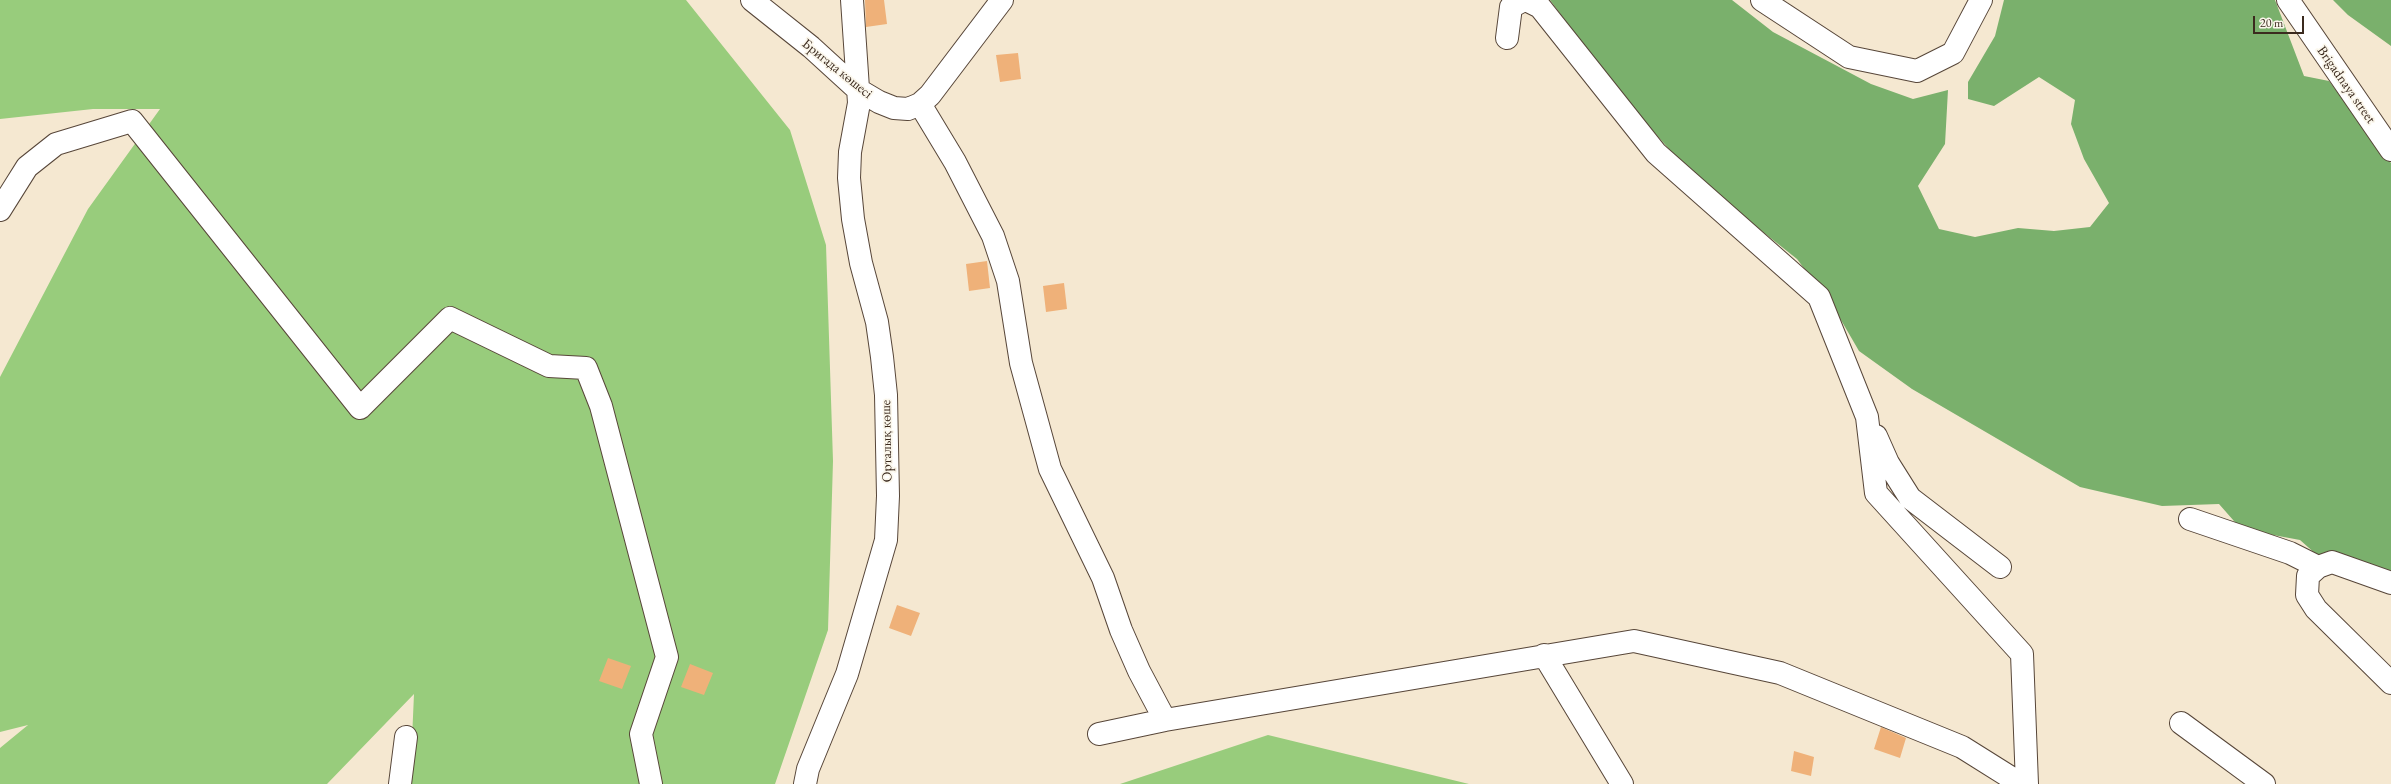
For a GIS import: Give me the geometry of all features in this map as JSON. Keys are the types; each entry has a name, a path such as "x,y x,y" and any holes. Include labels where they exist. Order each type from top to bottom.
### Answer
{"street":[{"name":"Бригада көшесі","path":"752,0 811,47 857,89 879,102 894,108 908,109 920,104"},
{"name":"Орталық көше","path":"805,784 808,769 847,674 886,540 888,496 886,395 877,322 858,249 848,178 850,152 858,110 852,0"},
{"path":"1002,0 930,95 920,104 955,162 993,236 1008,281 1021,363 1050,469 1103,578 1121,630 1139,671 1165,720"},
{"path":"1507,38 1511,7 1525,0 1540,7 1656,153 1819,298 1867,417 1888,463 1910,498 2000,567"},
{"path":"1762,0 1849,57 1917,71 1953,53 1981,0"},
{"name":"Brigadnaya street","path":"2288,0 2391,150"},
{"path":"0,210 27,167 56,144 132,121 360,408 450,318 549,366 586,368 601,406 667,658 641,734 651,784"},
{"path":"1867,417 1876,493 2022,654 2027,784"},
{"path":"2190,519 2290,553 2318,567"},
{"path":"2391,583 2332,562 2318,567 2308,576 2307,595 2316,609 2391,683"},
{"path":"1099,734 1165,720 1634,641 1780,673 1962,747 2021,784"},
{"path":"1544,656 1622,784"},
{"path":"2181,723 2264,784"},
{"path":"400,784 406,737"}],"green space":[{"path":"0,0 686,0 790,130 826,245 833,461 828,630 775,784 410,784 414,694 327,784 0,784 0,748 28,725 0,732 0,377 88,209 160,109 93,109 0,119"},
{"path":"1550,0 1732,0 1773,32 1871,84 1913,99 1948,90 1945,144 1918,186 1939,229 1975,237 2018,228 2054,231 2090,227 2109,203 2084,159 2071,124 2075,100 2039,77 1994,106 1968,99 1968,82 1995,36 2004,0 2275,0 2304,76 2329,81 2391,163 2391,575 2317,555 2300,540 2241,529 2219,504 2162,506 2080,487 1912,389 1859,351 1834,308 1797,259 1695,178 1619,93"},
{"path":"2333,0 2391,0 2391,46 2348,15"},
{"path":"1268,735 1469,784 1120,784"}],"building":[{"path":"865,0 884,0 887,24 866,27"},
{"path":"1018,53 1021,79 1000,82 996,55"},
{"path":"987,261 990,288 969,291 966,264"},
{"path":"1064,283 1067,309 1046,312 1043,286"},
{"path":"897,605 920,613 911,636 889,628"},
{"path":"608,658 631,666 622,689 599,681"},
{"path":"690,664 713,673 704,695 681,687"},
{"path":"1881,727 1906,738 1900,758 1874,749"},
{"path":"1794,751 1814,757 1811,776 1791,771"}]}
